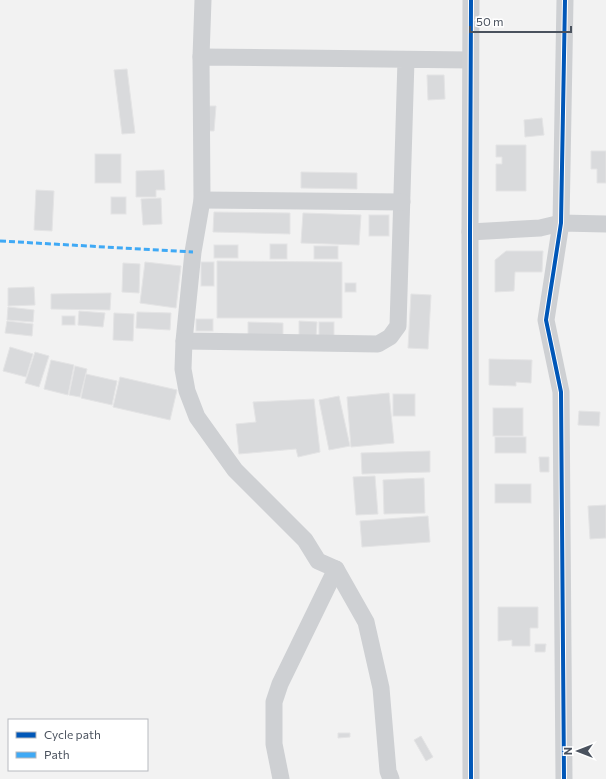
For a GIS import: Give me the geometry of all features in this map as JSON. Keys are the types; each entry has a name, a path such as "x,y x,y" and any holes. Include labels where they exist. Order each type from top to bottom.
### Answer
{"street":[{"path":"203,0 201,57 202,200 194,252 184,341 183,369 187,391 197,417 235,470 305,540 318,561 336,569 366,622 381,688 388,771 391,779"},
{"path":"471,0 471,779"},
{"path":"564,779 561,392 546,320 561,223 565,0"},
{"path":"201,57 470,60"},
{"path":"184,341 378,344 390,337 398,326 406,60"},
{"path":"202,200 402,202"},
{"path":"470,232 540,228 561,223 606,224"},
{"path":"281,779 274,744 274,702 280,684 336,569"}],"building":[{"path":"127,69 135,133 122,134 114,70"},
{"path":"427,75 444,75 445,99 428,100"},
{"path":"209,106 216,106 214,131 208,131"},
{"path":"542,118 544,135 525,137 524,120"},
{"path":"496,145 526,145 526,191 496,191 496,164 502,164 502,157 496,157"},
{"path":"591,151 606,151 606,183 597,183 597,169 591,169"},
{"path":"95,154 121,154 121,183 95,183"},
{"path":"164,170 165,190 156,190 156,197 136,197 136,171"},
{"path":"301,172 357,173 357,189 301,188"},
{"path":"36,190 54,191 52,231 34,230"},
{"path":"111,197 126,197 126,214 111,214"},
{"path":"161,198 162,224 143,225 141,199"},
{"path":"214,212 290,213 290,234 213,232"},
{"path":"303,213 361,215 359,245 301,243"},
{"path":"369,215 389,215 389,236 369,236"},
{"path":"270,244 287,244 287,259 270,259"},
{"path":"214,245 238,245 238,258 214,258"},
{"path":"314,246 338,246 338,259 314,259"},
{"path":"506,251 543,251 542,272 515,272 514,291 495,292 495,260"},
{"path":"217,261 342,262 342,318 217,318"},
{"path":"145,262 181,266 176,308 140,303"},
{"path":"201,262 214,262 214,286 201,286"},
{"path":"123,263 140,264 139,293 122,292"},
{"path":"345,283 356,283 356,292 345,292"},
{"path":"34,287 35,305 8,306 8,288"},
{"path":"111,293 110,310 51,309 51,294"},
{"path":"411,294 431,295 428,349 408,348"},
{"path":"8,307 34,310 33,322 7,320"},
{"path":"79,311 105,313 103,327 78,325"},
{"path":"137,312 171,313 170,330 136,328"},
{"path":"114,313 134,314 133,341 113,340"},
{"path":"62,316 75,316 75,325 62,325"},
{"path":"196,319 213,319 213,331 196,331"},
{"path":"7,321 33,324 32,336 5,333"},
{"path":"299,321 317,322 316,337 299,337"},
{"path":"248,322 283,323 283,339 248,338"},
{"path":"319,322 334,322 334,338 319,338"},
{"path":"10,347 33,354 26,377 3,371"},
{"path":"35,352 49,356 39,387 25,383"},
{"path":"489,359 532,360 531,383 516,382 516,386 489,385"},
{"path":"51,360 74,365 68,395 44,389"},
{"path":"75,366 87,369 80,397 69,395"},
{"path":"86,374 117,381 112,405 81,398"},
{"path":"120,377 177,390 170,420 113,407"},
{"path":"389,393 394,443 351,447 347,397"},
{"path":"393,394 415,394 415,416 393,416"},
{"path":"339,396 350,446 329,450 319,400"},
{"path":"314,399 320,452 298,457 296,449 239,454 236,424 256,422 253,402"},
{"path":"493,408 523,408 523,436 493,436"},
{"path":"579,411 600,412 599,426 578,425"},
{"path":"495,437 526,437 526,453 495,453"},
{"path":"430,451 430,472 362,474 361,453"},
{"path":"539,457 549,457 549,472 540,472"},
{"path":"375,476 378,514 356,515 353,477"},
{"path":"424,478 425,513 384,514 383,480"},
{"path":"495,484 531,484 531,503 495,503"},
{"path":"606,505 606,538 590,539 588,506"},
{"path":"428,516 430,542 362,547 360,521"},
{"path":"498,607 538,607 538,628 530,628 530,646 512,646 512,640 498,641"},
{"path":"535,644 546,644 545,652 535,652"},
{"path":"338,733 350,733 350,737 338,738"},
{"path":"421,736 433,757 426,761 414,740"}],"marked path":[{"path":"0,241 193,252"}],"cycle path":[{"path":"471,0 471,779"},
{"path":"564,779 561,392 546,320 561,223 565,0"}]}
